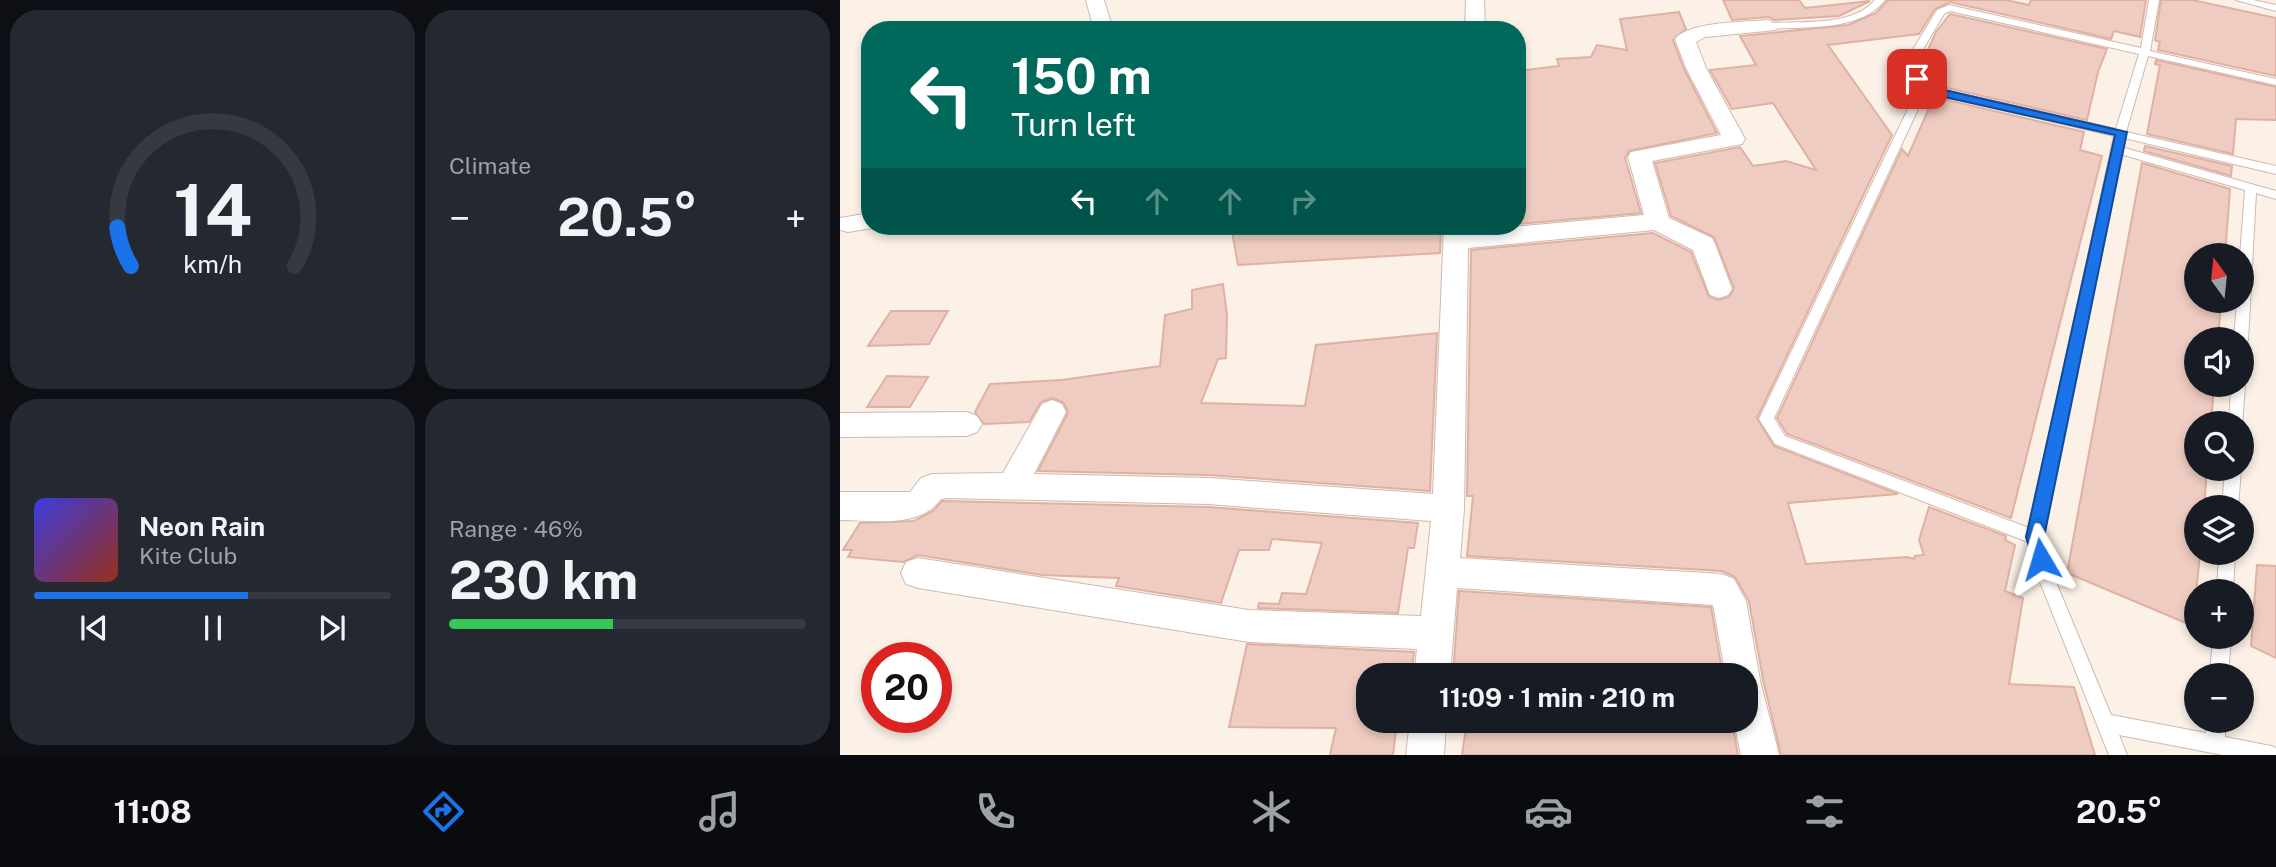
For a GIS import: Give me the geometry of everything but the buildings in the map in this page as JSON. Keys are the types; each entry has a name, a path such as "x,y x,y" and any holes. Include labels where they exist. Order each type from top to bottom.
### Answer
{"street":[{"path":"1095,0 1101,21"},
{"path":"1475,0 1475,21"},
{"path":"1658,222 1639,157 1734,139 1696,68 1685,39 1702,32 1769,26"},
{"path":"1526,229 1658,222 1675,233 1694,238 1703,244 1712,262 1718,289"},
{"path":"1433,663 1448,509 1455,235"},
{"path":"1012,486 1052,412"},
{"path":"840,425 967,424"},
{"path":"840,506 910,506 921,502 937,485 1208,491 1448,509"},
{"path":"1442,572 1722,590 1729,601 1741,663"},
{"path":"918,573 1060,598 1249,625 1436,632"},
{"path":"1425,755 1427,733"},
{"path":"1755,733 1760,755"}],"lane":[{"path":"1769,26 1862,16 1876,8 1880,0"},
{"path":"2118,755 2048,582 2035,537 2115,149 2144,51 2154,0"},
{"path":"2241,0 2276,8"},
{"path":"2035,537 1780,440 1766,419 1923,88 1911,61 1940,12 1950,8 2276,82"},
{"path":"1923,88 2276,170"},
{"path":"2115,149 2276,195"},
{"path":"2242,327 2251,188"},
{"path":"2106,723 2215,742 2271,755"},
{"path":"2215,733 2215,742"}],"route":[{"path":"1917,79 1923,88 2121,132 2115,149 2035,537 2041,559"}]}
